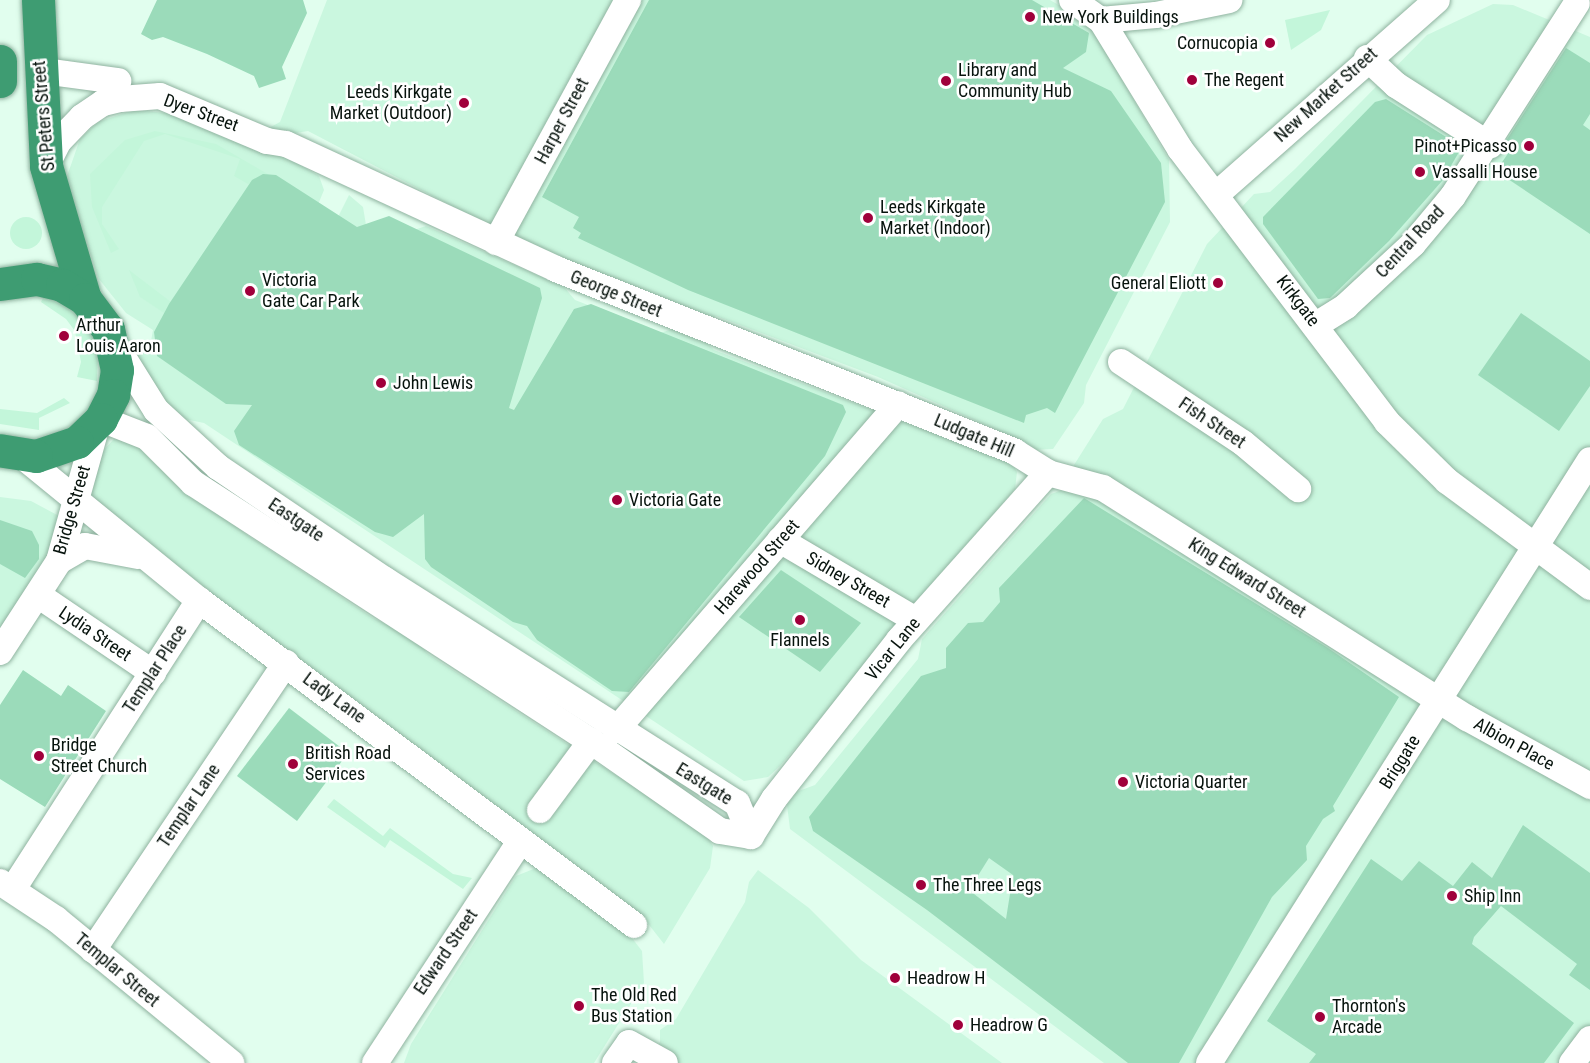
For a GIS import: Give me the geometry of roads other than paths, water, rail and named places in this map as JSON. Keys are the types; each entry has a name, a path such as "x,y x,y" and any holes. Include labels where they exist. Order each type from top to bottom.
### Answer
{"highway":[{"name":"St Peters Street","path":"38,0 46,166 85,299"},
{"path":"0,61 0,81"},
{"name":"Eastgate","path":"0,284 37,279 62,285 85,299 101,316 114,343 114,387 99,422"},
{"path":"10,456 54,452 77,441 99,422"}],"street":[{"name":"Harper Street","path":"496,242 627,0"},
{"path":"1072,0 1101,20 1156,15 1229,0"},
{"name":"New Market Street","path":"1217,194 1367,58 1437,0"},
{"name":"Central Road","path":"1316,325 1346,306 1413,244 1490,145 1577,3"},
{"name":"Kirkgate","path":"1101,20 1180,148 1418,456 1533,546 1590,587"},
{"path":"1367,58 1396,85 1490,145"},
{"path":"51,72 118,81"},
{"name":"Dyer Street","path":"46,166 59,141 103,103 160,96 242,128 340,171"},
{"name":"George Street","path":"340,171 496,242 898,404"},
{"name":"Eastgate","path":"114,343 156,410 218,467 616,730 737,803 751,836"},
{"name":"Fish Street","path":"1121,363 1243,442 1298,489"},
{"name":"Ludgate Hill","path":"898,404 1015,452 1048,473"},
{"name":"Harewood Street","path":"616,730 898,404"},
{"name":"Eastgate","path":"99,422 147,437 193,483 591,741 720,831 751,836"},
{"name":"Bridge Street","path":"0,652 59,561 99,422"},
{"name":"Lady Lane","path":"10,456 75,501 199,600 286,663 519,843 634,925"},
{"name":"Briggate","path":"1209,1063 1440,700 1533,546 1590,460"},
{"name":"Vicar Lane","path":"751,836 774,799 916,620 1048,473"},
{"name":"King Edward Street","path":"1048,473 1103,488 1440,700"},
{"name":"Sidney Street","path":"780,540 916,620"},
{"name":"Lady Lane","path":"59,561 85,546 147,559"},
{"name":"Lydia Street","path":"38,595 153,673"},
{"name":"Templar Place","path":"7,885 153,673 199,600"},
{"name":"Templar Lane","path":"93,950 286,663"},
{"name":"Albion Place","path":"1440,700 1590,786"},
{"path":"540,810 591,741"},
{"name":"Edward Street","path":"379,1057 519,843"},
{"name":"Templar Street","path":"7,885 93,950 231,1063"},
{"path":"1572,1063 1590,1039"},
{"path":"622,1053 665,1063"}],"place":[{"name":"New York Buildings","path":"1030,17"},
{"name":"Cornucopia","path":"1270,43"},
{"name":"The Regent","path":"1192,80"},
{"name":"Library and Community Hub","path":"946,81"},
{"name":"Leeds Kirkgate Market (Outdoor)","path":"464,103"},
{"name":"Pinot+Picasso","path":"1529,146"},
{"name":"Vassalli House","path":"1420,172"},
{"name":"Leeds Kirkgate Market (Indoor)","path":"868,218"},
{"name":"General Eliott","path":"1218,283"},
{"name":"Victoria Gate Car Park","path":"250,291"},
{"name":"Arthur Louis Aaron","path":"64,336"},
{"name":"John Lewis","path":"381,383"},
{"name":"Victoria Gate","path":"617,500"},
{"name":"Flannels","path":"800,620"},
{"name":"Bridge Street Church","path":"39,756"},
{"name":"British Road Services","path":"293,764"},
{"name":"Victoria Quarter","path":"1123,782"},
{"name":"The Three Legs","path":"921,885"},
{"name":"Ship Inn","path":"1452,896"},
{"name":"Headrow H","path":"895,978"},
{"name":"The Old Red Bus Station","path":"579,1006"},
{"name":"Thornton's Arcade","path":"1320,1017"},
{"name":"Headrow G","path":"958,1025"}]}
